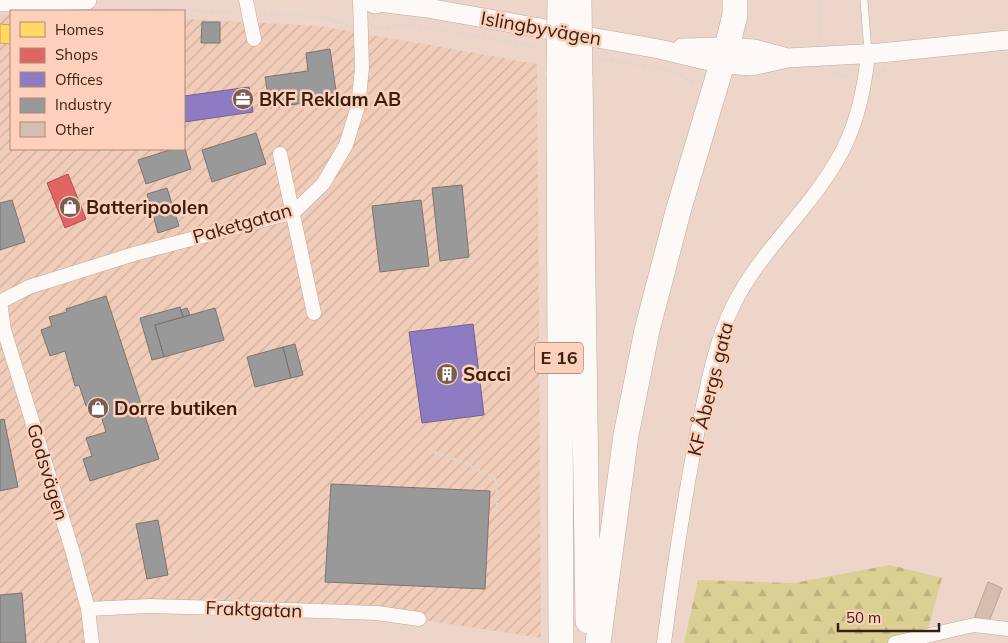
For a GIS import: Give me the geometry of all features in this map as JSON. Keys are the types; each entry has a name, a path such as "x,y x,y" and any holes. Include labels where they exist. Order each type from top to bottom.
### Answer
{"highway":[{"name":"E 16","path":"560,0 570,75 588,643"},
{"name":"E 16","path":"561,643 570,75 579,0"},
{"path":"598,643 626,435 647,330 679,208 735,15 735,0"}],"street":[{"path":"0,2 29,0 92,5"},
{"name":"Islingbyvägen","path":"368,0 428,8 659,48 724,55 754,50 787,58 868,54 1008,40"},
{"name":"Paketgatan","path":"0,302 29,287 134,254 294,212 324,184 346,145 358,106 362,68 360,28 368,0"},
{"path":"248,7 254,39"},
{"name":"KF Åbergs gata","path":"664,643 692,458 708,382 724,327 733,306 747,282 830,170 846,142 861,99 868,54"},
{"path":"280,154 294,212 314,313"},
{"name":"Godsvägen","path":"0,302 4,330 55,492 88,609 92,643"},
{"name":"Fraktgatan","path":"88,609 150,606 289,610 377,613 419,619"},
{"path":"895,643 974,625 1008,629"}],"lane":[{"path":"864,0 868,54"}],"path":[{"path":"820,0 820,56"},
{"path":"92,5 164,9 248,7 324,17 343,25 360,28"},
{"path":"434,452 494,478 497,484 497,514"}],"shaded area":[{"path":"0,15 10,15 10,150 185,150 185,19 320,26 537,64 541,638 377,613 88,609 92,643 0,643"}],"green space":[{"path":"890,565 942,578 924,643 684,643 698,580 794,583"}],"building: Homes":[{"path":"0,24 10,25 10,44 0,43"}],"building: Shops":[{"path":"68,174 86,219 65,228 47,183"}],"building: Offices":[{"path":"249,87 253,112 185,122 185,96"},
{"name":"Sacci","path":"473,324 484,415 422,423 409,332"}],"building: Industry":[{"path":"202,22 220,22 220,43 201,43"},
{"path":"330,49 337,98 270,108 265,77 308,71 306,53"},
{"path":"256,133 266,164 212,182 202,150"},
{"path":"185,149 191,169 146,184 138,160 170,150"},
{"path":"462,185 469,257 440,261 432,188"},
{"path":"167,188 179,226 158,233 147,194"},
{"path":"12,200 25,242 0,250 0,203"},
{"path":"421,200 429,266 380,272 372,206"},
{"path":"106,296 159,459 90,481 83,459 92,456 86,438 106,432 97,402 86,406 79,385 75,386 65,351 50,356 41,330 52,326 49,317 67,312 66,309"},
{"path":"180,307 183,317 155,325 164,357 152,360 140,318"},
{"path":"187,308 190,315 183,317 181,310"},
{"path":"215,308 224,340 164,357 155,325"},
{"path":"295,344 303,375 291,378 283,347"},
{"path":"283,347 291,378 255,387 247,357"},
{"path":"4,419 18,487 0,491 0,420"},
{"path":"331,484 490,491 485,589 325,582"},
{"path":"158,520 168,575 147,579 136,524"},
{"path":"22,593 26,643 0,643 0,595"}],"building: Other":[{"path":"988,582 1002,588 988,624 974,619"}],"place":[{"name":"BKF Reklam AB","path":"243,99"},
{"name":"Batteripoolen","path":"70,207"},
{"name":"Sacci","path":"447,374"},
{"name":"Dorre butiken","path":"98,408"}]}
